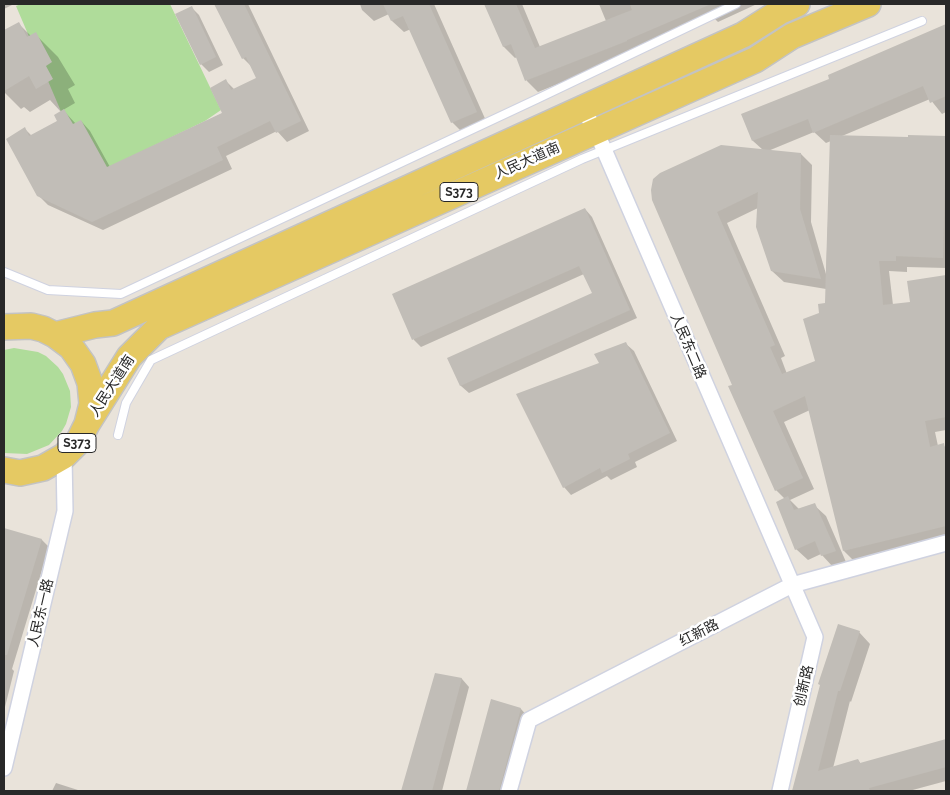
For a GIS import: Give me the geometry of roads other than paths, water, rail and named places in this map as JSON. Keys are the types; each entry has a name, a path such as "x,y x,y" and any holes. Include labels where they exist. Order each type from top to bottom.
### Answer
{"main road":[{"name":"人民大道南","path":"55,335 95,325 113,323 743,35 781,11 797,4"},
{"name":"人民大道南","path":"87,424 129,357 159,327 756,60 792,36 868,4"},
{"name":"S373","path":"4,309 31,326 55,335 71,347 83,364 90,383 92,404 87,424 78,442 64,456 43,468 20,472 4,470"},
{"name":"S373","path":"4,327 31,326"}],"street":[{"name":"人民东二路","path":"582,107 596,131 792,585"},
{"name":"人民东一路","path":"4,768 65,511 64,456"},
{"name":"红新路","path":"509,791 529,720 792,585 946,543"},
{"name":"创新路","path":"780,791 815,637 792,585"}],"lane":[{"path":"4,272 48,290 121,294 736,4"},
{"path":"118,435 126,403 151,360 582,159 922,21"}]}
